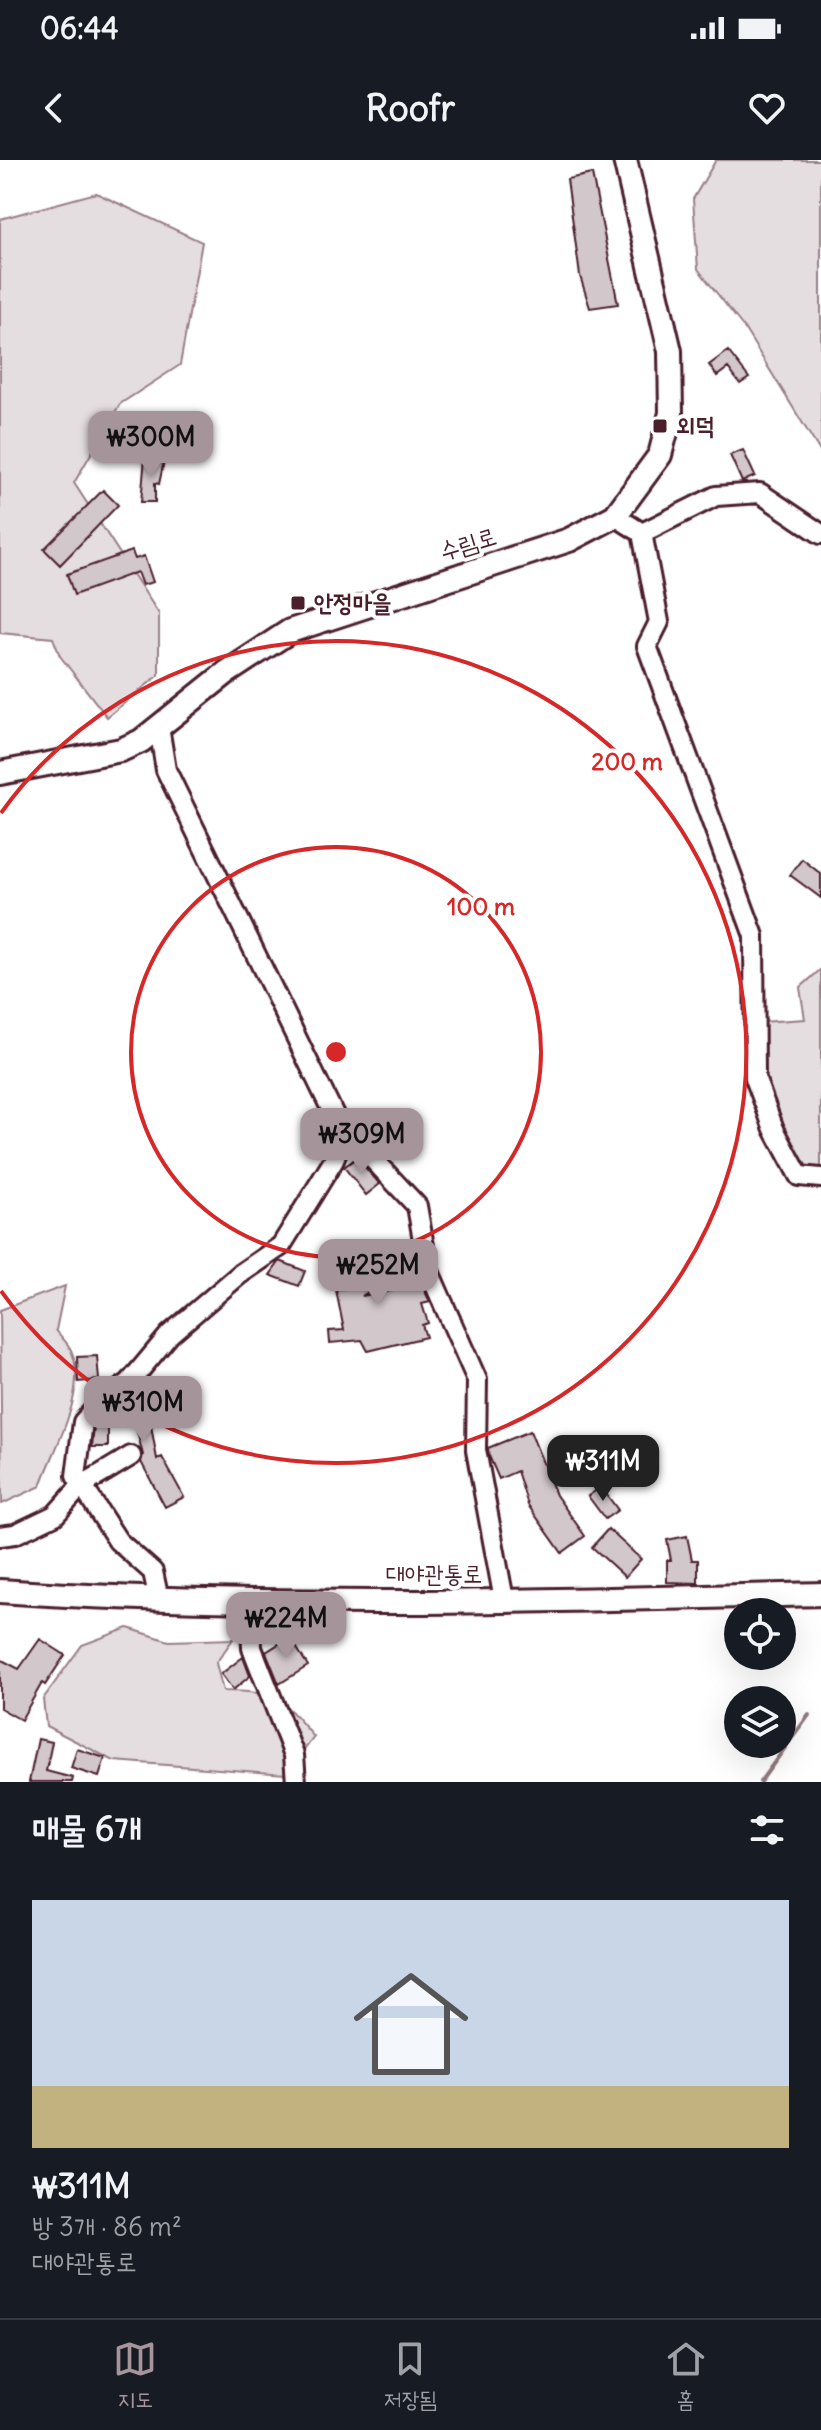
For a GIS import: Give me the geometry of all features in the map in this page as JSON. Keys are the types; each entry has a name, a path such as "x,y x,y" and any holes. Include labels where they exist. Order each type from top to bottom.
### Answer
{"main road":[{"name":"수림로","path":"0,773 121,750 159,727 226,673 290,631 569,540 615,516 660,455 671,413 670,351 625,160"},
{"name":"대야관통로","path":"0,1591 159,1600 250,1601 821,1594"}],"street":[{"path":"642,533 716,496 760,493 821,534"},
{"path":"615,516 642,533 659,622 647,646 754,936 755,1078 774,1129 799,1176 821,1178"},
{"path":"159,727 166,770 337,1121 417,1206 428,1269 477,1380 476,1450 504,1600"},
{"path":"159,1600 153,1572 118,1541 76,1476 83,1422 101,1402 129,1383 170,1334 240,1274 281,1246 334,1160 344,1129"},
{"path":"0,1536 15,1534 55,1515 81,1486 131,1456"},
{"path":"250,1601 252,1648 294,1755 296,1782"}],"shaded area":[{"path":"716,160 821,160 821,453 744,328 698,269 693,199"},
{"path":"96,193 202,242 180,365 120,404 74,483 159,614 159,675 107,717 60,656 53,638 0,633 0,219"},
{"path":"821,969 821,1171 798,1164 762,1081 761,1022 805,1019 800,988"},
{"path":"65,1286 56,1330 70,1347 75,1366 76,1383 68,1419 41,1486 2,1504 0,1310"},
{"path":"128,1628 169,1641 233,1639 216,1663 223,1691 255,1693 276,1699 314,1737 286,1774 114,1761 46,1726 43,1699 82,1645"}],"building":[{"path":"592,174 618,304 590,308 580,276 567,179"},
{"path":"728,351 749,378 740,384 728,368 717,376 709,365"},
{"path":"743,450 755,476 742,482 730,455"},
{"path":"145,457 164,461 159,484 155,483 155,502 141,502"},
{"path":"103,490 118,505 60,565 44,549"},
{"path":"132,551 135,559 144,556 153,582 142,585 137,572 74,595 67,574"},
{"path":"802,859 821,874 821,898 790,875"},
{"path":"356,1158 380,1184 366,1195 344,1167"},
{"path":"382,1253 396,1273 362,1296 422,1285 430,1302 422,1304 428,1323 422,1325 426,1337 368,1351 362,1340 330,1343 329,1331 344,1330 336,1290 346,1288 345,1263 363,1262 357,1256"},
{"path":"280,1261 305,1271 299,1286 270,1275"},
{"path":"97,1356 99,1380 78,1382 77,1357"},
{"path":"150,1386 153,1420 150,1420 157,1459 162,1457 184,1497 165,1507 141,1462 143,1455 130,1404 108,1421 108,1447 92,1447 94,1427 109,1411 142,1387"},
{"path":"530,1431 556,1495 585,1536 562,1553 528,1505 517,1471 499,1479 489,1456 488,1448"},
{"path":"601,1487 618,1510 605,1519 588,1496"},
{"path":"608,1529 641,1559 625,1577 592,1547"},
{"path":"687,1536 692,1560 698,1560 698,1583 667,1582 667,1560 671,1560 667,1540"},
{"path":"290,1637 308,1666 279,1684 266,1652"},
{"path":"40,1639 65,1655 45,1685 42,1683 21,1720 0,1708 0,1659 19,1669"},
{"path":"243,1657 250,1676 233,1690 221,1674"},
{"path":"38,1739 52,1742 46,1771 73,1778 72,1782 29,1782"},
{"path":"77,1749 105,1758 99,1777 71,1768"}],"waterway":[{"path":"760,1782 809,1715"}],"place":[{"name":"외덕","path":"660,426"},
{"name":"안정마을","path":"298,603"}]}
